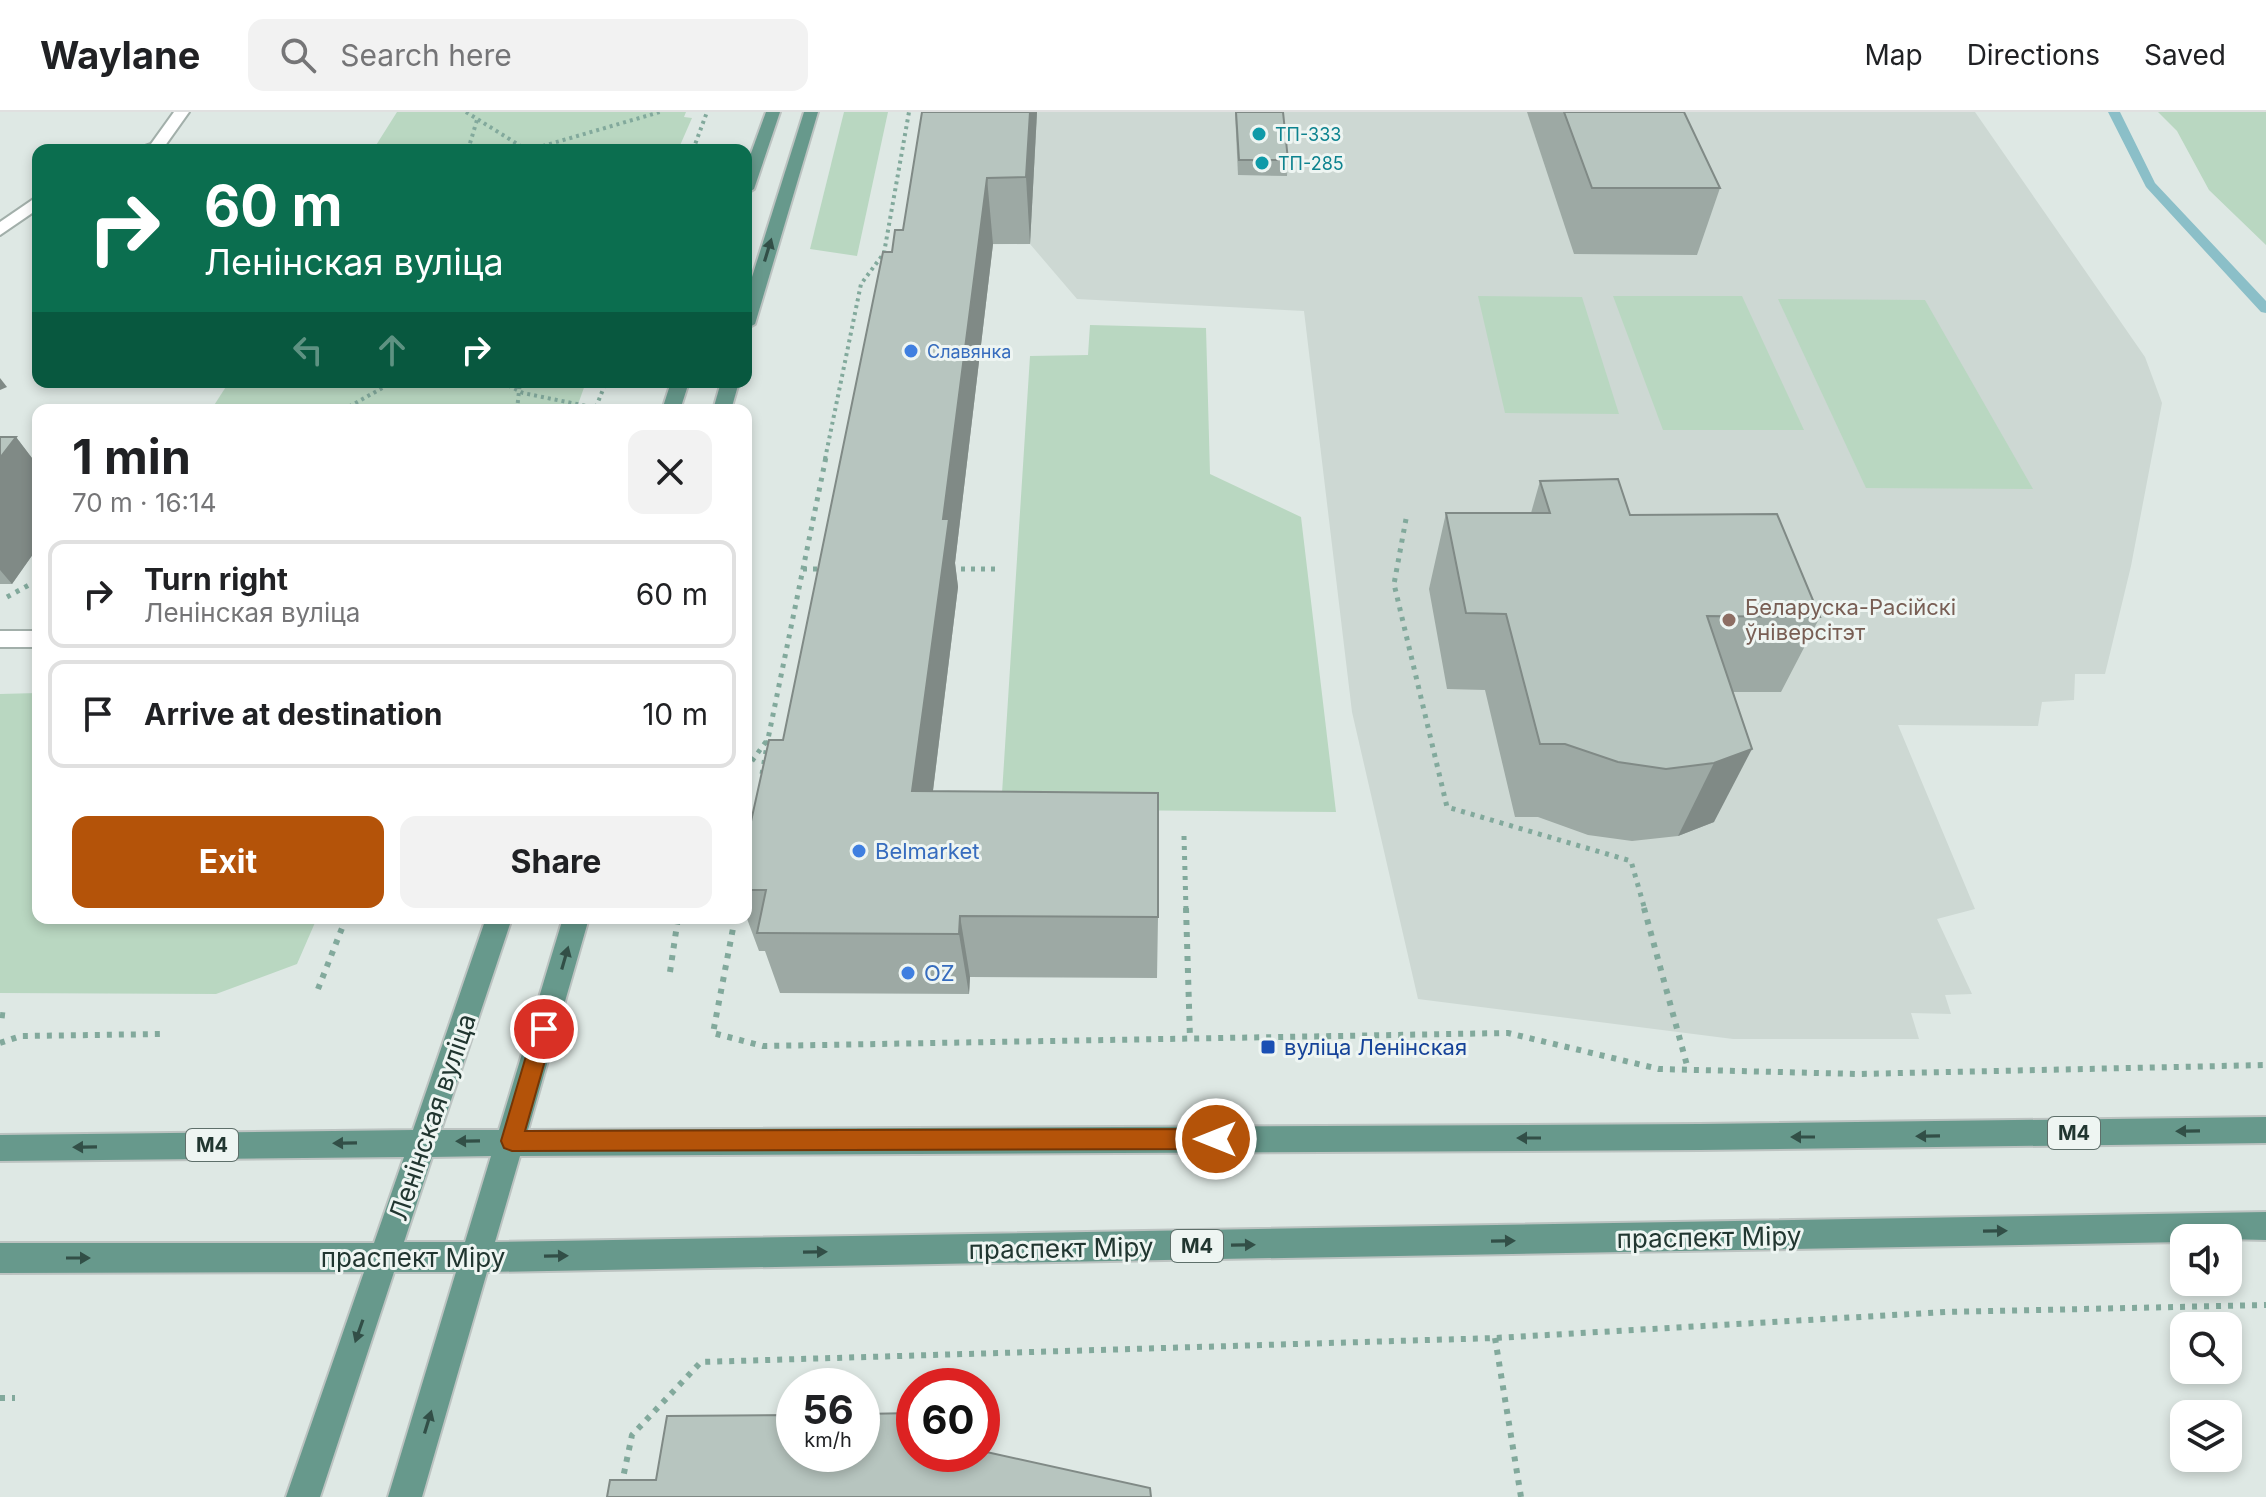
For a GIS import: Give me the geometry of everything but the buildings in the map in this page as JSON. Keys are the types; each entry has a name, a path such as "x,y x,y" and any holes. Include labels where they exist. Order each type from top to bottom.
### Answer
{"main road":[{"path":"752,172 773,112"},
{"path":"752,283 811,112"},
{"name":"Ленінская вуліца","path":"303,1497 497,924"},
{"path":"405,1497 574,924"},
{"name":"М4","path":"0,1148 512,1141 1881,1137 2266,1130"},
{"name":"праспект Міру","path":"0,1258 478,1257 2266,1226"}],"lane":[{"path":"158,144 182,112"},
{"path":"0,230 32,206"},
{"path":"0,639 32,639"}],"path":[{"path":"466,112 518,144"},
{"path":"549,144 660,112"},
{"path":"695,144 707,112"},
{"path":"760,781 861,284 884,253 909,112"},
{"path":"470,144 477,120"},
{"path":"354,404 382,388"},
{"path":"513,388 574,404"},
{"path":"517,404 519,388"},
{"path":"1406,519 1394,584 1447,807 1631,861 1688,1069"},
{"path":"803,569 831,569"},
{"path":"942,569 999,569"},
{"path":"0,601 32,583"},
{"path":"752,761 768,739"},
{"path":"1184,836 1190,1039"},
{"path":"318,989 344,924"},
{"path":"670,972 677,924"},
{"path":"734,924 713,1033 763,1046 1508,1033 1659,1069 1858,1074 2266,1065"},
{"path":"0,1015 9,1016"},
{"path":"0,1043 21,1036 163,1034"},
{"path":"619,1497 632,1435 701,1362 1495,1338 1946,1312 2266,1305"},
{"path":"1495,1338 1521,1497"},
{"path":"0,1398 15,1398"}],"shaded area":[{"name":"Беларуска-Расійскі ўніверсітэт","path":"939,112 1975,112 2145,357 2162,403 2131,566 2105,674 2075,674 2074,700 2042,702 2038,726 1898,725 1975,909 1937,919 1972,994 1945,995 1951,1014 1911,1013 1919,1039 1733,1039 1418,999 1352,712 1304,311 1077,299 1030,244 920,245"}],"green space":[{"path":"397,112 686,112 684,117 692,118 681,144 377,144"},
{"path":"844,112 888,112 857,256 810,249"},
{"path":"2158,112 2266,112 2266,245 2209,190 2177,131"},
{"path":"1478,296 1582,297 1619,414 1505,413"},
{"path":"1613,296 1742,296 1804,430 1663,430"},
{"path":"1778,299 1925,300 2033,489 1866,488"},
{"path":"1090,325 1206,328 1210,474 1301,517 1336,812 1001,809 1030,356 1088,355"},
{"path":"225,388 584,388 578,404 215,404"},
{"path":"32,693 32,924 314,924 297,964 216,994 0,993 0,694"}],"waterway":[{"path":"2114,112 2150,184 2266,309"}],"place":[{"name":"ТП-333","path":"1259,134"},
{"name":"ТП-285","path":"1262,163"},
{"name":"Славянка","path":"911,351"},
{"name":"Беларуска-Расійскі ўніверсітэт","path":"1729,620"},
{"name":"Belmarket","path":"859,851"},
{"name":"OZ","path":"908,973"},
{"name":"вуліца Ленінская","path":"1268,1047"}],"route":[{"path":"544,1029 512,1141 1216,1139"}]}
